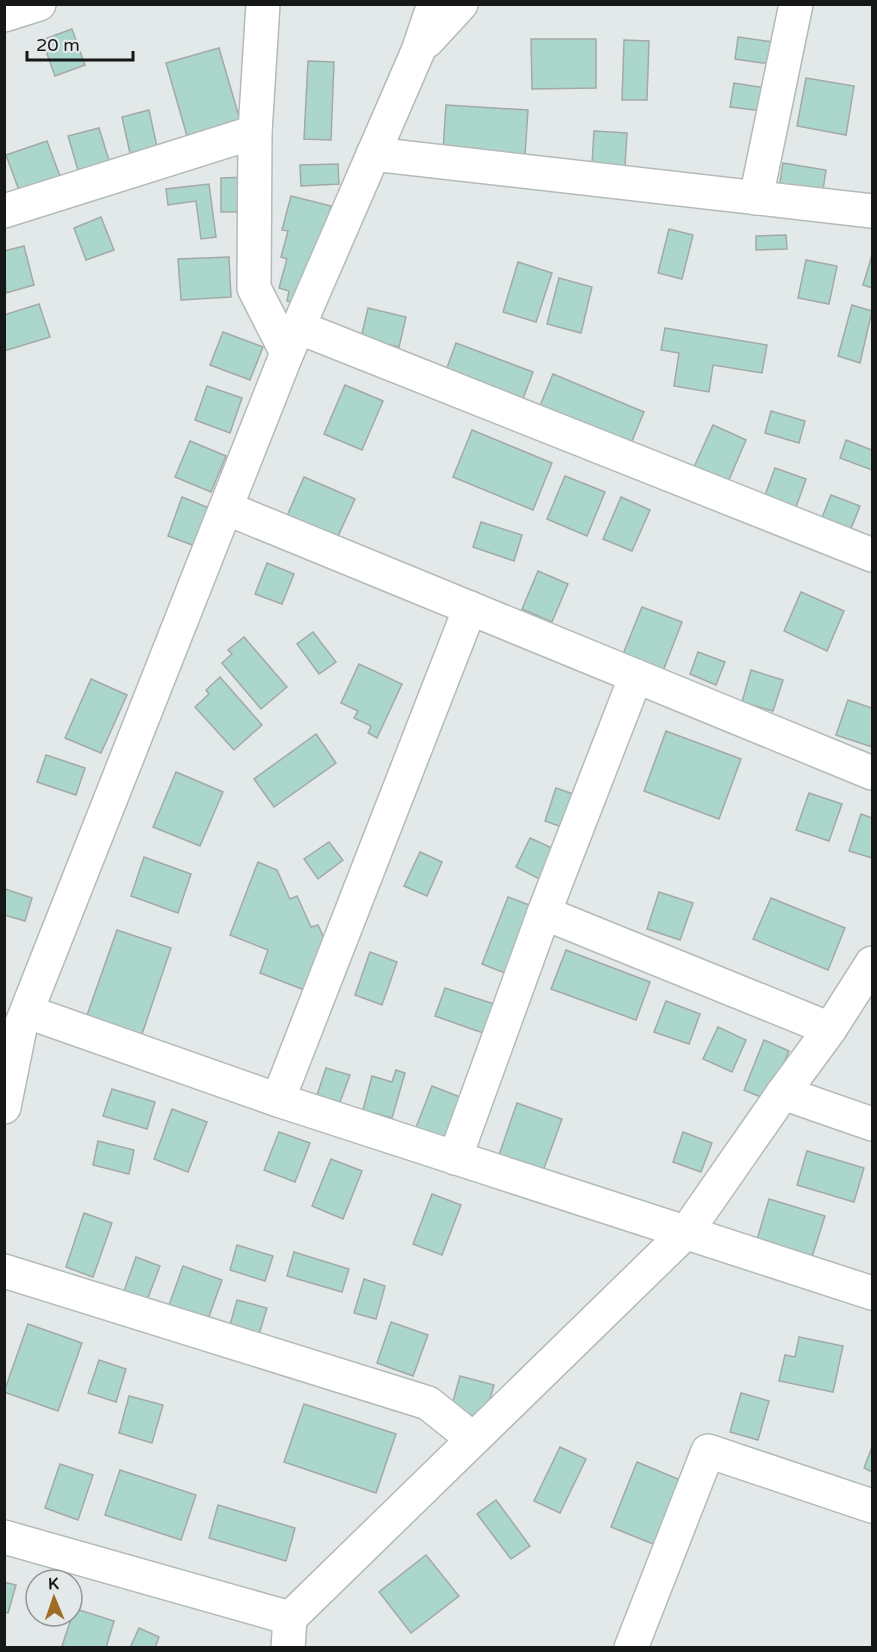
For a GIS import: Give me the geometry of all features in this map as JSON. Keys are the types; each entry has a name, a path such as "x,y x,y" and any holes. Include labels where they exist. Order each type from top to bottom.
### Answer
{"street":[{"path":"4,15 39,4"},
{"path":"263,4 255,132 254,288 293,340 873,555"},
{"path":"4,1107 20,1028 16,1020 293,340 418,51 434,4"},
{"path":"418,51 461,4"},
{"path":"756,198 796,4"},
{"path":"4,211 255,132"},
{"path":"373,154 873,211"},
{"path":"226,508 873,773"},
{"path":"278,1100 470,608"},
{"path":"455,1158 544,913 636,676"},
{"path":"544,913 830,1029"},
{"path":"4,1537 289,1633 473,1440 687,1231 830,1029 873,963"},
{"path":"16,1020 278,1100 873,1293"},
{"path":"783,1093 873,1124"},
{"path":"4,1271 428,1403 473,1440"},
{"path":"631,1647 708,1452 873,1506"}],"building":[{"path":"72,29 85,65 55,76 42,40"},
{"path":"738,37 773,42 770,64 735,59"},
{"path":"531,39 596,39 596,88 532,89"},
{"path":"624,40 649,41 647,100 622,100"},
{"path":"219,48 242,127 189,143 166,63"},
{"path":"308,61 334,62 331,140 304,139"},
{"path":"806,78 854,86 846,135 797,126"},
{"path":"734,83 766,88 763,111 730,107"},
{"path":"446,105 528,110 525,155 443,150"},
{"path":"149,110 157,147 130,153 122,117"},
{"path":"99,128 111,167 80,177 68,136"},
{"path":"594,131 627,133 625,166 592,164"},
{"path":"47,141 61,179 20,193 6,155"},
{"path":"783,163 826,170 822,196 779,189"},
{"path":"338,164 339,184 301,186 300,165"},
{"path":"250,177 250,212 221,212 221,178"},
{"path":"209,184 216,237 201,239 196,201 168,205 166,189"},
{"path":"291,196 331,206 318,256 312,254 299,304 287,301 289,291 279,288 287,259 281,257 288,231 282,230"},
{"path":"101,217 114,250 86,260 74,228"},
{"path":"669,229 693,235 682,279 658,273"},
{"path":"786,235 787,249 756,250 756,236"},
{"path":"24,246 34,285 6,293 4,251"},
{"path":"872,255 872,288 863,285"},
{"path":"229,257 231,297 181,300 178,259"},
{"path":"806,260 837,266 829,304 798,298"},
{"path":"518,262 552,273 536,322 503,312"},
{"path":"559,278 592,287 581,333 547,324"},
{"path":"39,304 50,337 4,351 4,315"},
{"path":"852,305 872,311 860,363 838,356"},
{"path":"368,308 406,317 399,347 361,338"},
{"path":"665,328 767,345 762,373 713,365 709,392 674,386 679,353 661,350"},
{"path":"223,332 263,347 250,380 210,365"},
{"path":"456,343 533,372 521,404 444,376"},
{"path":"553,374 644,412 630,446 539,408"},
{"path":"345,385 383,401 362,450 324,434"},
{"path":"207,386 242,398 230,433 195,420"},
{"path":"771,411 805,421 799,443 765,433"},
{"path":"713,425 746,440 728,482 694,467"},
{"path":"472,430 552,463 533,510 453,477"},
{"path":"846,440 872,450 872,470 840,458"},
{"path":"190,441 226,456 211,492 175,477"},
{"path":"775,468 806,479 795,510 764,498"},
{"path":"565,476 605,492 587,536 547,519"},
{"path":"304,477 355,499 333,547 283,525"},
{"path":"831,495 860,506 850,531 821,520"},
{"path":"182,497 209,508 195,546 168,536"},
{"path":"621,497 650,510 632,551 603,539"},
{"path":"481,522 522,535 514,561 473,547"},
{"path":"267,563 294,574 282,604 255,594"},
{"path":"538,571 568,584 552,622 522,609"},
{"path":"801,592 844,611 827,651 784,631"},
{"path":"642,607 682,622 663,671 623,654"},
{"path":"313,632 336,662 319,674 297,644"},
{"path":"244,637 287,687 261,709 222,663 232,654 228,650"},
{"path":"698,652 725,662 716,685 690,674"},
{"path":"359,664 402,684 377,738 368,733 371,726 354,718 358,711 341,703"},
{"path":"751,670 783,680 773,711 742,702"},
{"path":"220,677 262,725 234,750 195,707 209,694 206,690"},
{"path":"91,679 127,695 101,753 65,738"},
{"path":"848,700 872,708 872,747 836,735"},
{"path":"666,731 741,759 719,819 644,791"},
{"path":"316,734 336,763 274,807 254,779"},
{"path":"46,755 85,768 76,795 37,782"},
{"path":"176,772 223,792 200,846 153,827"},
{"path":"556,788 585,798 573,831 545,821"},
{"path":"809,793 842,804 829,841 796,830"},
{"path":"861,814 872,818 872,858 849,851"},
{"path":"530,838 563,853 549,884 516,867"},
{"path":"329,842 343,860 318,879 304,859"},
{"path":"420,852 442,862 427,896 404,886"},
{"path":"144,857 191,874 178,913 131,896"},
{"path":"258,862 277,870 290,899 297,896 311,927 318,925 331,954 315,994 260,973 268,950 230,935"},
{"path":"5,889 32,898 25,921 4,915"},
{"path":"659,892 693,903 680,940 647,929"},
{"path":"508,897 537,908 510,975 482,964"},
{"path":"771,898 845,928 828,970 753,939"},
{"path":"117,930 171,948 140,1040 85,1021"},
{"path":"566,950 650,982 636,1020 551,989"},
{"path":"370,952 397,962 382,1005 355,995"},
{"path":"445,988 494,1004 483,1033 435,1016"},
{"path":"666,1001 700,1014 689,1044 654,1032"},
{"path":"718,1027 746,1040 732,1072 703,1059"},
{"path":"764,1040 789,1051 768,1100 744,1090"},
{"path":"326,1068 350,1075 340,1102 317,1095"},
{"path":"396,1070 405,1073 392,1118 363,1110 372,1076 392,1082"},
{"path":"432,1086 460,1097 444,1141 415,1130"},
{"path":"112,1089 155,1102 147,1129 103,1116"},
{"path":"517,1103 562,1119 543,1171 499,1155"},
{"path":"172,1109 207,1122 188,1172 154,1159"},
{"path":"279,1132 310,1143 295,1182 264,1170"},
{"path":"683,1132 712,1143 701,1172 673,1162"},
{"path":"98,1141 134,1150 129,1174 93,1165"},
{"path":"807,1151 864,1168 854,1202 797,1185"},
{"path":"331,1159 362,1171 343,1219 312,1206"},
{"path":"432,1194 461,1205 442,1255 413,1244"},
{"path":"769,1199 825,1216 810,1263 755,1246"},
{"path":"84,1213 112,1223 93,1277 66,1267"},
{"path":"237,1245 273,1256 265,1281 230,1270"},
{"path":"294,1252 349,1269 342,1292 287,1276"},
{"path":"136,1257 160,1266 146,1303 123,1294"},
{"path":"183,1266 222,1280 207,1322 168,1308"},
{"path":"364,1279 385,1286 376,1319 354,1313"},
{"path":"237,1300 267,1308 259,1334 230,1325"},
{"path":"391,1322 428,1335 413,1376 377,1363"},
{"path":"28,1324 82,1343 58,1411 4,1392"},
{"path":"799,1337 843,1346 833,1392 779,1381 785,1355 795,1357"},
{"path":"99,1360 126,1369 116,1402 88,1393"},
{"path":"460,1376 494,1385 484,1419 451,1409"},
{"path":"741,1393 769,1401 758,1440 730,1432"},
{"path":"129,1396 163,1405 152,1443 119,1433"},
{"path":"304,1404 396,1434 376,1493 284,1462"},
{"path":"560,1447 586,1459 560,1513 534,1501"},
{"path":"872,1447 872,1472 864,1468"},
{"path":"637,1462 685,1482 658,1546 611,1527"},
{"path":"60,1464 93,1475 78,1520 45,1508"},
{"path":"120,1470 196,1495 181,1540 105,1515"},
{"path":"496,1500 530,1546 511,1559 477,1514"},
{"path":"218,1505 295,1528 286,1561 209,1538"},
{"path":"426,1555 459,1596 411,1633 379,1592"},
{"path":"4,1582 16,1585 8,1613 4,1612"},
{"path":"84,1611 114,1621 106,1648 62,1646 68,1628 84,1628"},
{"path":"139,1628 159,1637 155,1648 130,1648"}]}
